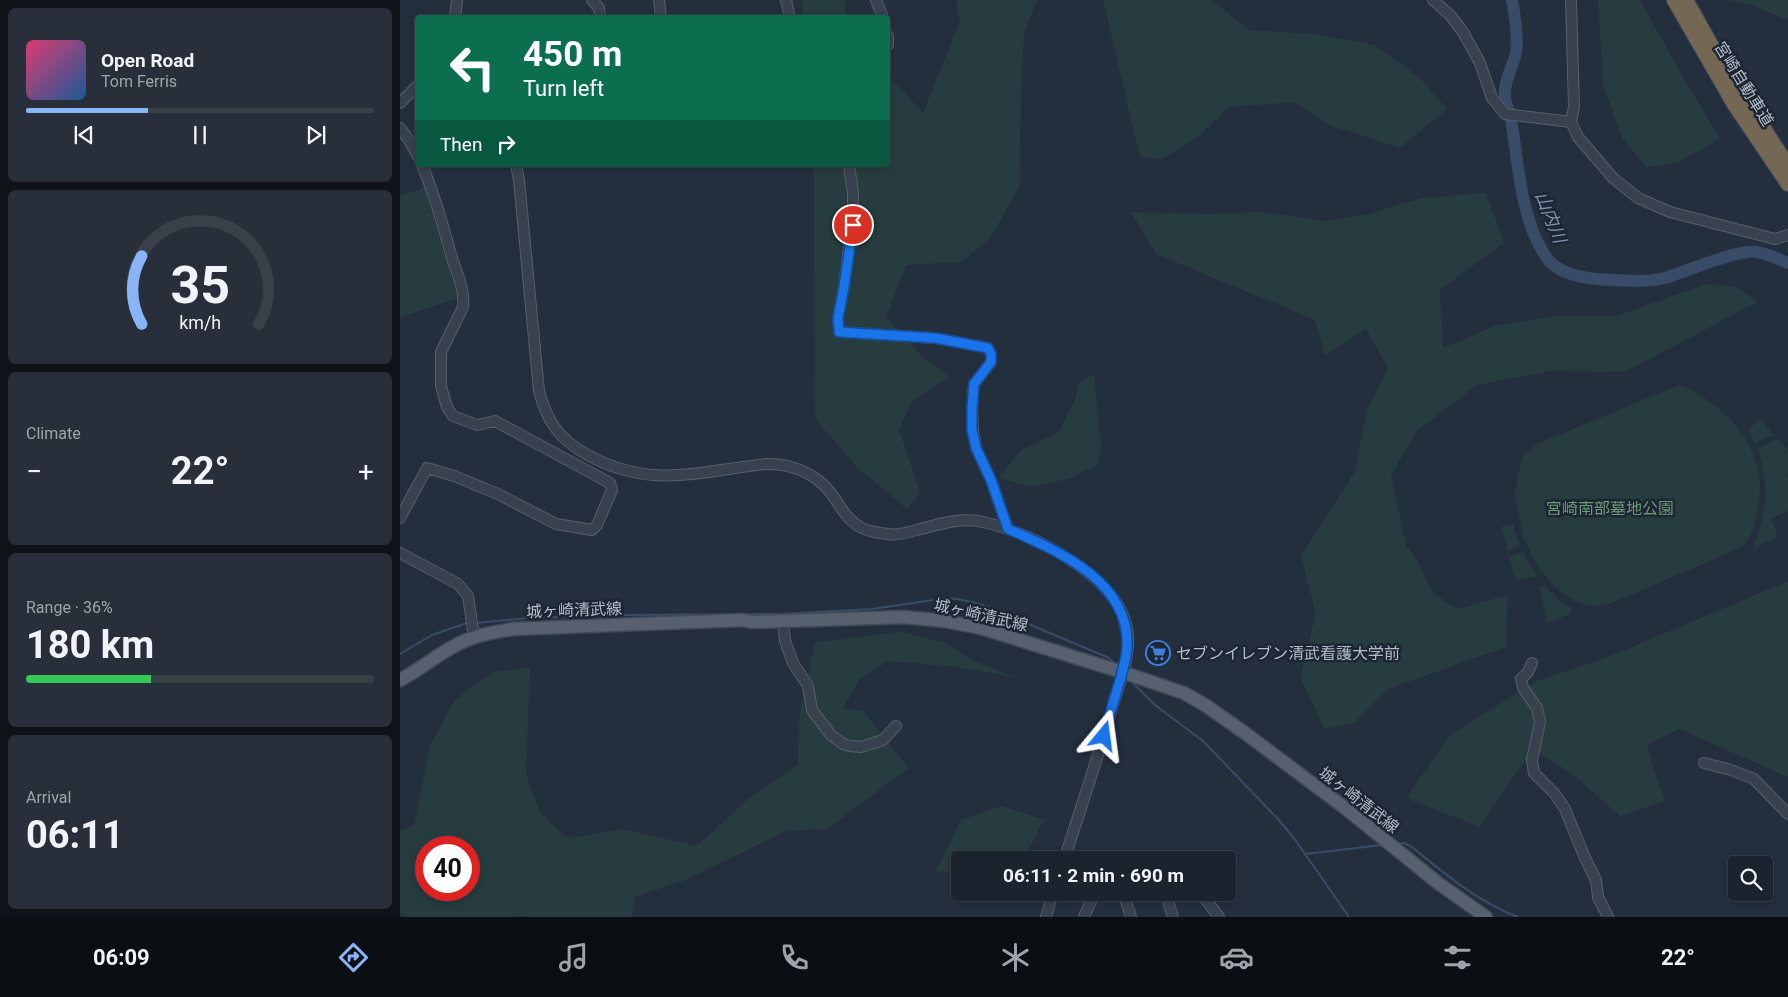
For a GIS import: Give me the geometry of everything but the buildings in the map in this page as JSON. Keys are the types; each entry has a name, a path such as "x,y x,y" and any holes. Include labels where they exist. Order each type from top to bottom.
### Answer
{"highway":[{"name":"宮崎自動車道","path":"1674,0 1734,104 1788,184"},
{"name":"宮崎自動車道","path":"1686,0 1720,59 1788,166"}],"main road":[{"name":"城ヶ崎清武線","path":"400,680 419,670 449,649 474,637 513,629 744,620 752,622 904,617 945,621 981,628 1126,673 1184,693 1205,705 1329,797 1438,884 1486,917"}],"street":[{"path":"456,15 457,0"},
{"path":"592,0 599,8 600,15"},
{"path":"659,0 661,15"},
{"path":"786,0 789,15"},
{"path":"876,0 882,15"},
{"path":"1433,0 1450,16 1462,32 1480,63 1492,98 1505,114 1571,122"},
{"path":"1571,0 1574,88 1574,107 1571,122 1578,137 1613,178 1638,198 1670,212 1774,239 1788,235"},
{"path":"400,102 415,88"},
{"path":"400,128 410,140 415,151"},
{"path":"400,518 427,468 454,476 498,494 556,524 592,530 597,525 612,490 610,483 495,421 477,425 454,416 447,407 441,386 441,352 464,303 460,283 432,189 423,167"},
{"path":"516,167 540,391 542,403 560,436 584,453 614,468 646,475 681,475 766,464 789,466 821,483 830,492 844,513 861,527 890,535 902,534 943,522 968,520 983,522 1008,529 1052,549 1075,562 1106,589 1122,613 1127,628 1126,673 1067,851"},
{"path":"849,167 853,193 853,216 838,318 839,332 935,338 988,348 991,354 991,362 974,384 972,430 976,448 991,480 1008,529"},
{"path":"400,553 458,584 468,596 474,637"},
{"path":"783,620 785,641 793,662 808,686 812,710 831,735 843,744 861,747 883,740 896,726"},
{"path":"1532,663 1522,679 1523,688 1537,708 1540,722 1532,760 1534,773 1555,794 1565,808 1596,880 1598,897 1608,917"},
{"path":"1704,763 1731,770 1754,779 1788,814"},
{"path":"1046,917 1050,901"},
{"path":"1084,917 1091,901"},
{"path":"1126,901 1131,917"},
{"path":"1167,901 1173,917"},
{"path":"1207,901 1219,917"}],"green space":[{"path":"801,0 844,0 846,15 803,15"},
{"path":"956,0 1037,0 1024,33 1020,186 990,238 961,262 906,265 886,318 923,357 949,377 912,401 899,430 920,493 907,509 859,469 815,419 814,167 890,167 890,77 923,113 960,21"},
{"path":"1103,0 1212,0 1249,30 1313,34 1375,45 1420,78 1447,109 1400,148 1329,125 1295,102 1229,107 1197,138 1161,159 1140,157"},
{"path":"1598,0 1640,0 1684,79 1720,138 1680,162 1646,167 1622,138 1603,85"},
{"path":"1729,0 1788,0 1788,20 1751,5"},
{"path":"424,188 458,298 400,317 400,196"},
{"path":"1486,193 1504,243 1440,290 1443,348 1497,325 1557,316 1617,316 1706,284 1734,286 1758,302 1624,372 1550,371 1477,385 1417,431 1391,475 1406,545 1417,560 1433,593 1458,609 1508,595 1506,647 1388,689 1354,723 1325,729 1300,678 1316,614 1301,556 1355,471 1367,410 1388,368 1366,329 1325,355 1315,320 1156,254 1131,212 1208,214 1259,212 1327,221 1364,215 1421,198"},
{"path":"1094,374 1101,448 1098,465 1071,478 1032,487 999,478 1020,451 1059,432 1075,399 1079,382"},
{"name":"宮崎南部墓地公園","path":"1679,385 1690,389 1706,399 1733,422 1747,441 1756,463 1760,487 1754,527 1750,537 1738,549 1607,605 1586,606 1573,600 1554,586 1540,569 1523,536 1515,494 1523,455 1537,444"},
{"path":"1760,419 1775,435 1755,443 1748,430"},
{"path":"1778,439 1788,450 1788,472 1785,474 1788,478 1788,511 1771,519 1778,537 1753,549 1764,510 1765,498 1764,475 1758,448"},
{"path":"1513,524 1520,546 1508,551 1501,527"},
{"path":"1523,552 1537,576 1516,581 1509,557"},
{"path":"1788,581 1788,777 1679,729 1647,745 1666,801 1620,816 1570,772 1533,750 1480,827 1406,798 1451,734 1537,681 1606,658"},
{"path":"1545,586 1564,604 1572,608 1569,615 1547,623 1539,587"},
{"path":"901,632 946,643 971,660 1015,677 948,666 888,661 859,680 843,709 862,710 909,768 827,829 786,831 685,880 635,897 632,917 407,917 400,913 400,830 414,825 430,745 455,700 492,672 530,667 526,774 540,813 566,837 584,836 622,829 697,846 748,799 798,764 799,718 815,642"},
{"path":"1001,806 1044,820 1028,851 951,851 951,873 936,871 961,820"}],"waterway":[{"name":"山内川","path":"1512,0 1517,47 1505,86 1505,100 1510,116 1526,211 1537,241 1551,263 1565,272 1582,277 1640,281 1665,278 1747,252 1772,256 1788,263"},
{"path":"475,623 528,618 629,615 781,614 872,609 947,598 959,599 994,609 1109,658 1115,664"},
{"path":"400,654 432,635 467,623"},
{"path":"1130,680 1155,705 1203,741 1279,820 1349,917"},
{"path":"1397,844 1404,843 1412,847 1449,877 1489,904 1518,917"},
{"path":"1305,854 1382,845"}],"place":[{"name":"セブンイレブン清武看護大学前","path":"1158,653"}],"route":[{"path":"853,225 837,322 839,332 935,338 981,345 988,348 991,354 991,362 974,384 972,394 972,430 976,448 991,480 1008,529 1075,562 1106,589 1122,613 1127,628 1127,653 1104,736"}]}
